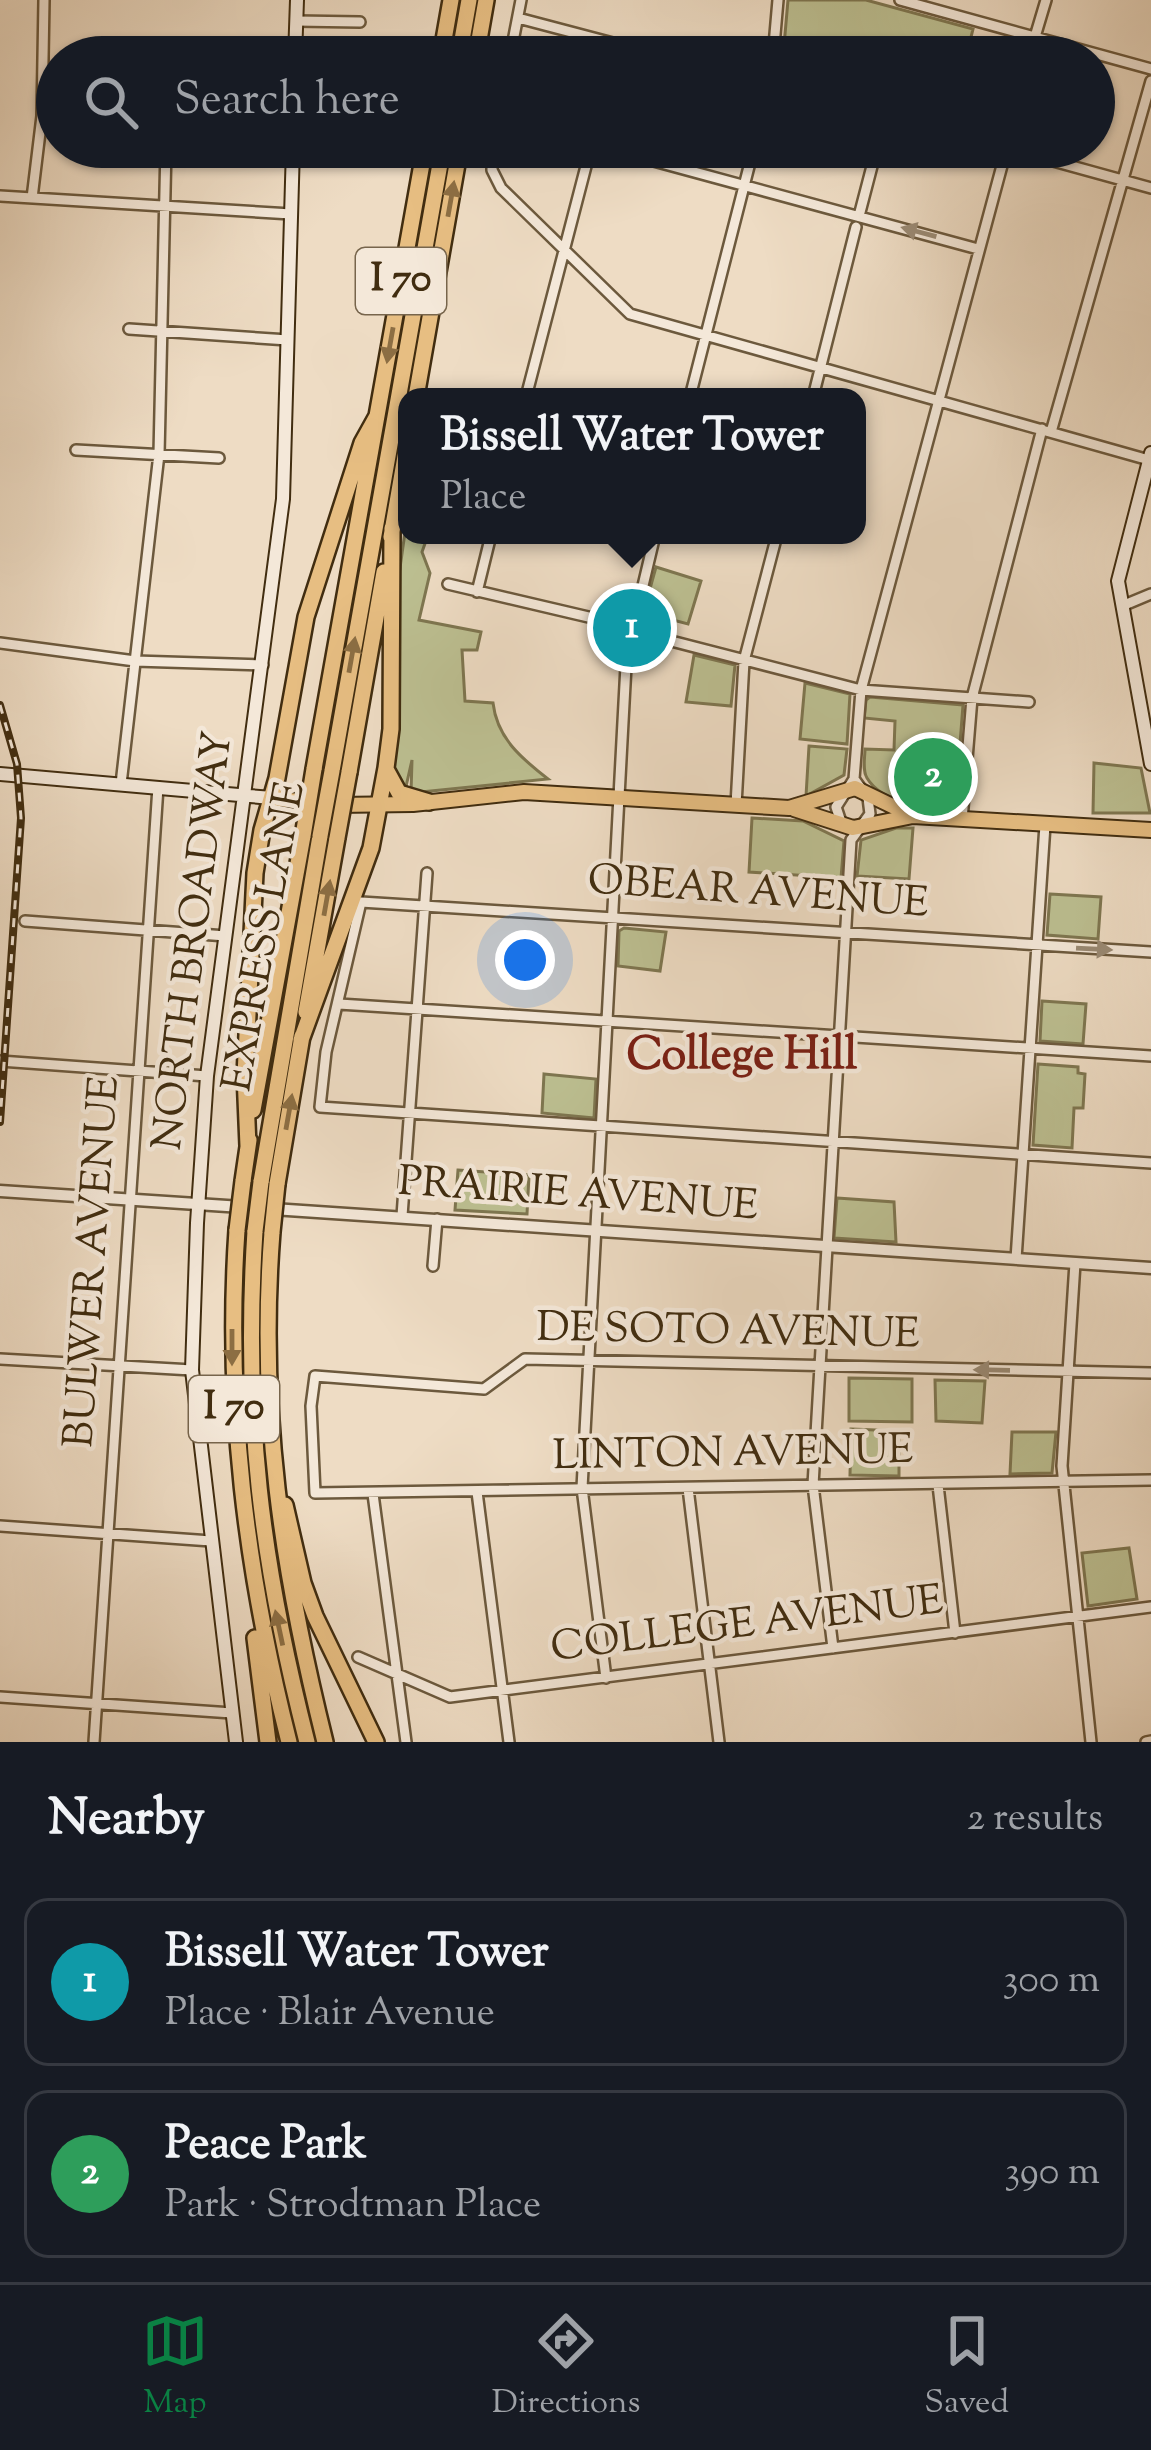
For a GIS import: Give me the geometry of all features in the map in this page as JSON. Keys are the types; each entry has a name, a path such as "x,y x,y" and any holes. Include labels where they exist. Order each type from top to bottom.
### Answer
{"highway":[{"path":"445,36 451,0"},
{"path":"463,36 469,0"},
{"path":"480,36 486,0"},
{"name":"I 70","path":"325,1742 290,1593 270,1442 264,1232 260,1182 248,1146 332,771 377,416 421,168"},
{"name":"EXPRESS LANE","path":"400,388 438,168"},
{"name":"I 70","path":"418,388 456,168"},
{"name":"EXPRESS LANE","path":"332,771 398,397"},
{"path":"248,1146 245,1075 254,890 262,830 306,617 362,443 377,416"},
{"name":"I 70","path":"289,1742 253,1587 241,1500 233,1395 237,1230 260,1182 302,1040 320,836 398,495"},
{"path":"302,1040 365,866 380,806 391,728 392,528"},
{"path":"386,768 399,793 429,802"},
{"name":"EXPRESS LANE","path":"260,1182 320,836"},
{"path":"264,1232 250,1376 256,1490 276,1613 307,1742"},
{"path":"270,1442 303,1583 327,1645 376,1742"},
{"path":"253,1587 268,1742"}],"main road":[{"path":"296,36 297,0"},
{"name":"NORTH BROADWAY","path":"236,1742 193,1370 198,1204 207,1076 283,499 292,168"},
{"path":"1150,457 1120,569 1122,607 1151,764"},
{"path":"0,774 380,806 524,792 789,808 855,786 913,816"},
{"path":"789,808 851,832 913,816 1151,830"}],"street":[{"path":"43,36 44,0"},
{"path":"514,36 521,0"},
{"path":"775,36 778,0"},
{"path":"1037,36 1046,0"},
{"path":"905,1 1033,36"},
{"path":"518,18 587,36"},
{"path":"296,21 360,22"},
{"path":"1115,59 1151,69"},
{"path":"962,820 972,698 1151,82"},
{"path":"32,198 36,165"},
{"path":"121,784 159,454 166,168"},
{"path":"492,168 513,203 630,314 1150,457"},
{"path":"528,388 585,168"},
{"path":"681,168 858,221 978,249"},
{"path":"692,388 749,168"},
{"path":"815,388 872,168"},
{"path":"833,1648 813,1485 851,832 836,807 855,786 861,690 1000,168"},
{"path":"1078,168 1151,188"},
{"path":"0,196 291,214"},
{"path":"129,328 288,340"},
{"path":"76,450 219,458"},
{"path":"477,592 489,544"},
{"path":"638,611 653,544"},
{"path":"736,805 744,661 775,544"},
{"path":"448,584 614,623"},
{"path":"1122,607 1151,594"},
{"path":"606,1678 582,1488 627,646 615,635 614,623 623,612 638,611 648,620 648,635 640,644 627,646"},
{"path":"648,635 861,690 1029,702"},
{"path":"0,643 135,661 263,664"},
{"path":"851,832 871,814 870,804 855,786"},
{"name":"BULWER AVENUE","path":"94,1742 158,787"},
{"path":"1016,1259 1045,825"},
{"path":"402,1216 427,873"},
{"name":"OBEAR AVENUE","path":"339,1004 362,902 1151,952"},
{"path":"25,921 226,936"},
{"path":"1151,1056 339,1004 326,1052 320,1107 1151,1163"},
{"path":"0,1061 207,1076"},
{"name":"PRAIRIE AVENUE","path":"0,1191 1151,1268"},
{"path":"433,1266 437,1219"},
{"path":"1075,1263 1064,1482 1091,1742"},
{"name":"DE SOTO AVENUE","path":"315,1493 311,1406 315,1376 484,1389 525,1359 1151,1373"},
{"path":"0,1360 193,1370"},
{"name":"LINTON AVENUE","path":"315,1493 1151,1480"},
{"path":"938,1485 955,1633"},
{"path":"688,1488 719,1742"},
{"path":"477,1492 508,1742"},
{"path":"373,1494 406,1742"},
{"path":"0,1526 211,1541"},
{"name":"COLLEGE AVENUE","path":"358,1657 450,1697 1151,1607"},
{"path":"0,1697 232,1713"}],"green space":[{"path":"788,0 866,0 973,29 971,36 785,36"},
{"path":"403,544 425,544 422,552 430,573 419,620 481,632 477,650 462,650 465,701 493,703 505,737 548,779 411,793 412,760 405,791 391,767"},
{"path":"656,567 701,581 688,624 650,614 646,603"},
{"path":"694,655 735,665 731,706 686,702"},
{"path":"805,683 850,694 847,744 800,739"},
{"path":"870,697 963,705 955,808 907,804 883,794 867,778 865,749 894,750 895,721 864,718"},
{"path":"809,746 847,749 844,775 806,796"},
{"path":"1094,763 1141,768 1150,813 1093,813"},
{"path":"752,818 803,821 844,841 841,878 749,872"},
{"path":"896,828 913,828 909,879 857,876 861,840"},
{"path":"1050,894 1101,897 1098,939 1047,935"},
{"path":"619,931 666,932 660,971 618,966"},
{"path":"1042,1001 1086,1004 1083,1044 1040,1041"},
{"path":"1038,1064 1078,1067 1078,1073 1085,1074 1083,1108 1074,1108 1072,1148 1033,1145"},
{"path":"544,1074 596,1079 594,1118 542,1113"},
{"path":"458,1170 529,1175 527,1214 455,1210"},
{"path":"837,1198 894,1202 896,1242 834,1238"},
{"path":"849,1378 912,1379 912,1422 849,1421"},
{"path":"935,1380 985,1381 982,1423 936,1421"},
{"path":"851,1429 899,1431 899,1476 850,1475"},
{"path":"1012,1432 1056,1432 1052,1473 1010,1474"},
{"path":"1129,1548 1137,1599 1088,1606 1082,1553"}],"railway":[{"path":"0,705 17,764 21,818 0,1122"}],"place":[{"name":"Bissell Water Tower","path":"632,628"},
{"name":"Peace Park","path":"933,777"}],"district":[{"name":"College Hill","path":"742,1057"}]}
